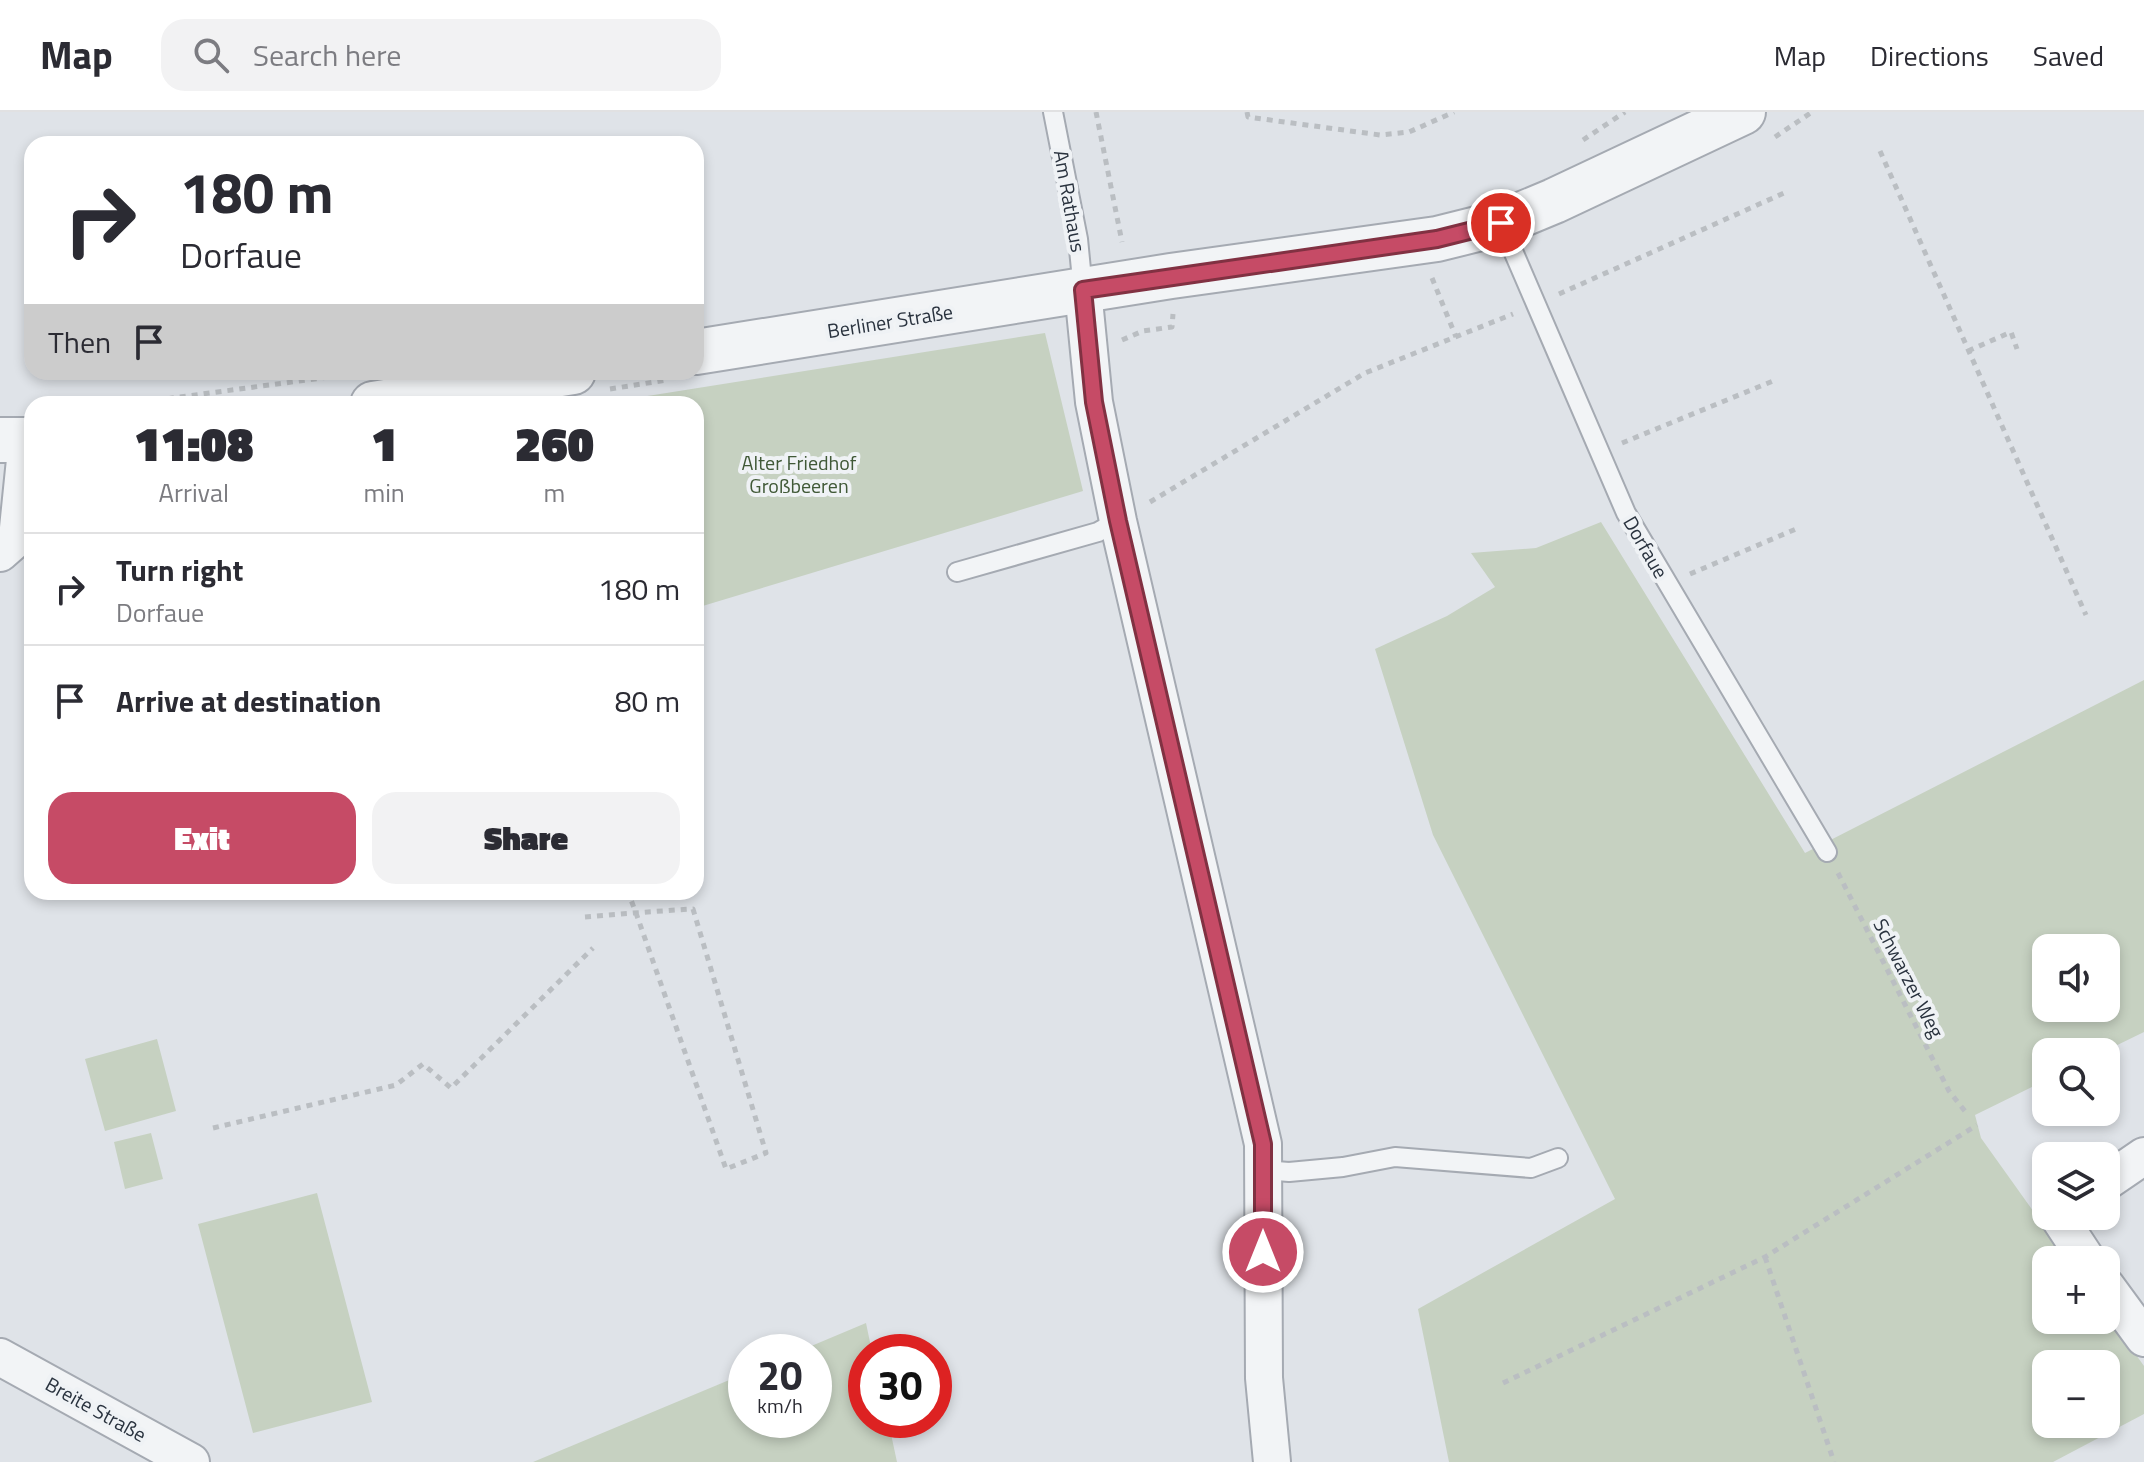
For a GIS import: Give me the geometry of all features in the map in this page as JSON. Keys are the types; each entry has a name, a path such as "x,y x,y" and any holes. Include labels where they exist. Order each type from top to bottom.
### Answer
{"street":[{"path":"1272,1462 1264,1378 1260,1130 1118,521 1094,402 1083,290 1437,239 1501,223 1743,112"},
{"name":"Berliner Straße","path":"704,351 1083,290"},
{"path":"363,389 474,380"},
{"path":"0,553 17,538 24,431"},
{"path":"2120,1172 2144,1156"},
{"path":"2120,1305 2144,1338"},
{"name":"Breite Straße","path":"0,1357 191,1462"}],"lane":[{"name":"Am Rathaus","path":"1053,112 1078,239 1083,290"},
{"name":"Dorfaue","path":"1501,223 1626,513 1827,852"},
{"path":"957,572 1098,532 1118,521"},
{"path":"1263,1170 1316,1169 1395,1157 1531,1168 1558,1158"}],"path":[{"path":"1096,112 1125,255"},
{"path":"1247,112 1248,117 1380,135 1409,132 1454,112"},
{"path":"1880,151 2086,615"},
{"path":"1118,521 1365,373 1534,305 1784,193"},
{"path":"1432,277 1456,337"},
{"path":"1968,351 2011,332 2017,349"},
{"path":"1599,453 1773,381"},
{"path":"224,396 363,389"},
{"path":"1667,584 1796,529"},
{"name":"Schwarzer Weg","path":"1827,852 1949,1091 1968,1115"},
{"path":"585,917 636,913 693,909 766,1153 726,1169 636,913 631,900"},
{"path":"213,1128 396,1085 423,1064 451,1088 593,948"},
{"path":"1503,1383 1765,1257 1977,1125"},
{"path":"1765,1257 1834,1462"}],"green space":[{"name":"Alter Friedhof Großbeeren","path":"1045,333 1083,491 704,606 704,396 647,396"},
{"path":"1601,522 1805,853 2144,680 2144,1032 2120,1044 2120,1038 2032,1038 2032,1087 1975,1115 1981,1138 2032,1210 2032,1230 2047,1230 2058,1246 2032,1246 2032,1334 2120,1333 2144,1366 2144,1414 2120,1427 2120,1350 2032,1350 2032,1438 2098,1438 2053,1462 1449,1462 1418,1309 1615,1199 1433,835 1375,649 1447,616 1495,587 1471,553 1536,548"},
{"path":"157,1039 176,1111 105,1131 85,1059"},
{"path":"151,1133 163,1179 125,1189 114,1142"},
{"path":"317,1193 372,1402 253,1433 198,1224"},
{"path":"866,1323 868,1334 848,1334 848,1438 892,1438 897,1462 533,1462 728,1381 728,1438 832,1438 832,1337"}],"route":[{"path":"1263,1252 1263,1144 1118,521 1094,402 1083,290 1437,239 1501,223"}]}
